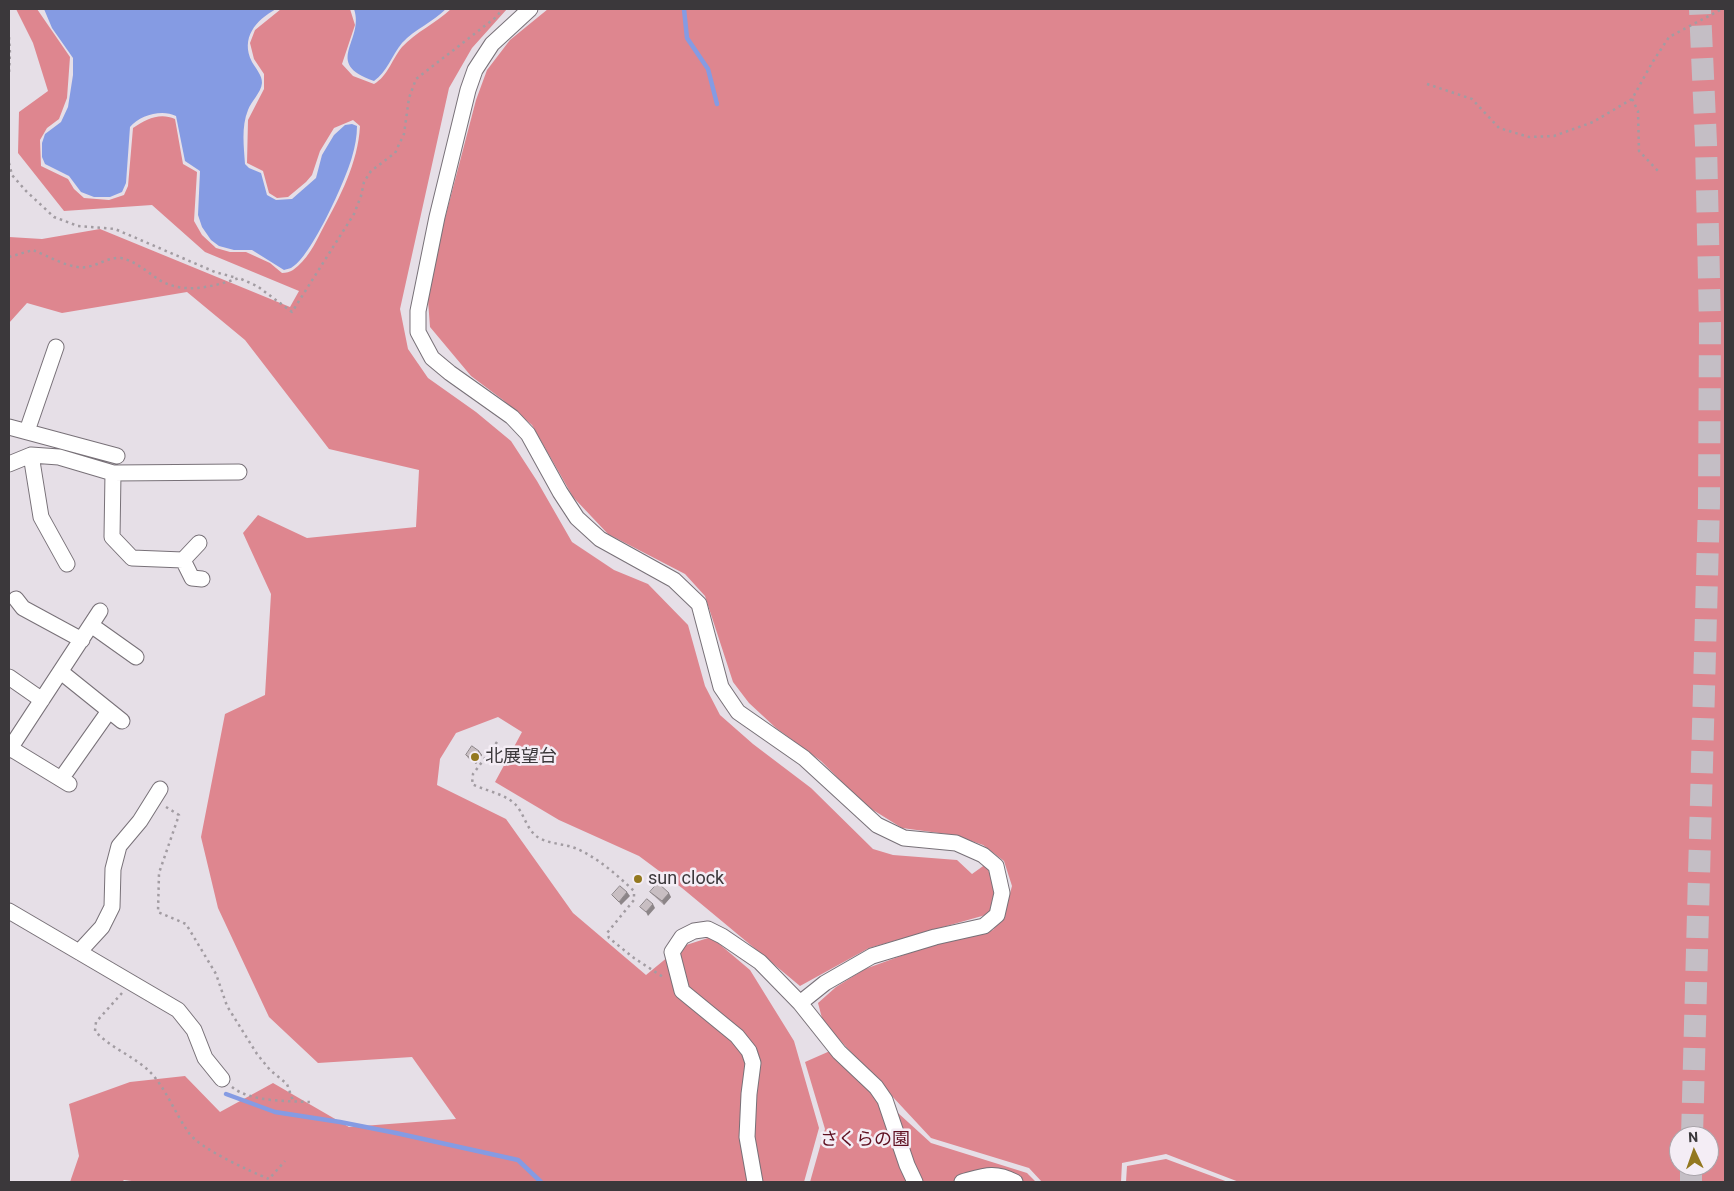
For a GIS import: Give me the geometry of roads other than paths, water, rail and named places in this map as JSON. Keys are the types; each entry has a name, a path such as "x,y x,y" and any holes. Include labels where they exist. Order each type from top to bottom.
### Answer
{"street":[{"path":"530,9 492,44 475,70 468,90 437,217 418,311 418,332 427,349 432,358 512,417 528,434 560,492 577,518 600,539 674,580 699,604 721,687 738,712 804,758 877,825 904,838 956,843 983,855 996,866 1002,893 997,914 984,926 936,937 872,956 825,983 800,1003"},
{"path":"27,432 56,347"},
{"path":"9,427 27,432 73,439 117,456"},
{"path":"67,459 73,439"},
{"path":"31,455 40,517 67,564"},
{"path":"9,464 31,455 59,457 112,473 240,472"},
{"path":"112,473 112,537 132,558 183,560 199,544"},
{"path":"183,560 192,578 202,579"},
{"path":"16,599 23,608 82,640"},
{"path":"100,612 9,749 65,782 109,711"},
{"path":"91,624 136,657"},
{"path":"61,672 122,721"},
{"path":"9,677 42,700"},
{"path":"79,952 102,927 112,907 113,868 119,846 140,821 157,795"},
{"path":"9,911 178,1010 194,1030 205,1058 222,1079"},
{"path":"755,1182 747,1137 753,1063 749,1051 737,1036 681,989 672,952 682,937 694,931 708,929 722,936 760,962 800,1003 839,1052 876,1087 885,1100 907,1165 915,1182"},
{"path":"962,1182 988,1174 1002,1176 1015,1182"}],"water":[{"path":"44,9 276,9 256,24 249,38 249,53 262,83 260,90 249,107 244,123 245,164 249,168 261,173 267,195 276,200 292,199 316,178 322,155 334,135 345,125 352,124 357,126 353,153 343,182 318,234 299,261 291,268 284,270 252,250 234,250 219,246 211,240 202,227 198,215 200,171 185,161 176,116 164,113 152,114 139,119 130,127 126,183 122,192 110,197 94,197 81,192 69,176 45,164 42,157 42,143 45,134 61,122 68,107 73,75 73,58 52,28"},
{"path":"354,9 446,9 402,43 386,68 374,81 359,74 350,67 348,59 349,50 356,21"}],"waterway":[{"path":"684,9 687,38 708,69 717,104"},
{"path":"226,1094 275,1112 396,1133 518,1160 541,1182"}],"tunnel":[{"path":"1692,1126 1709,503 1710,325 1706,143 1700,9"},
{"path":"1691,1176 1691,1182"}],"place":[{"name":"北展望台","path":"475,757"},
{"name":"sun clock","path":"638,879"}],"park label":[{"name":"さくらの園","path":"865,1140"}]}
